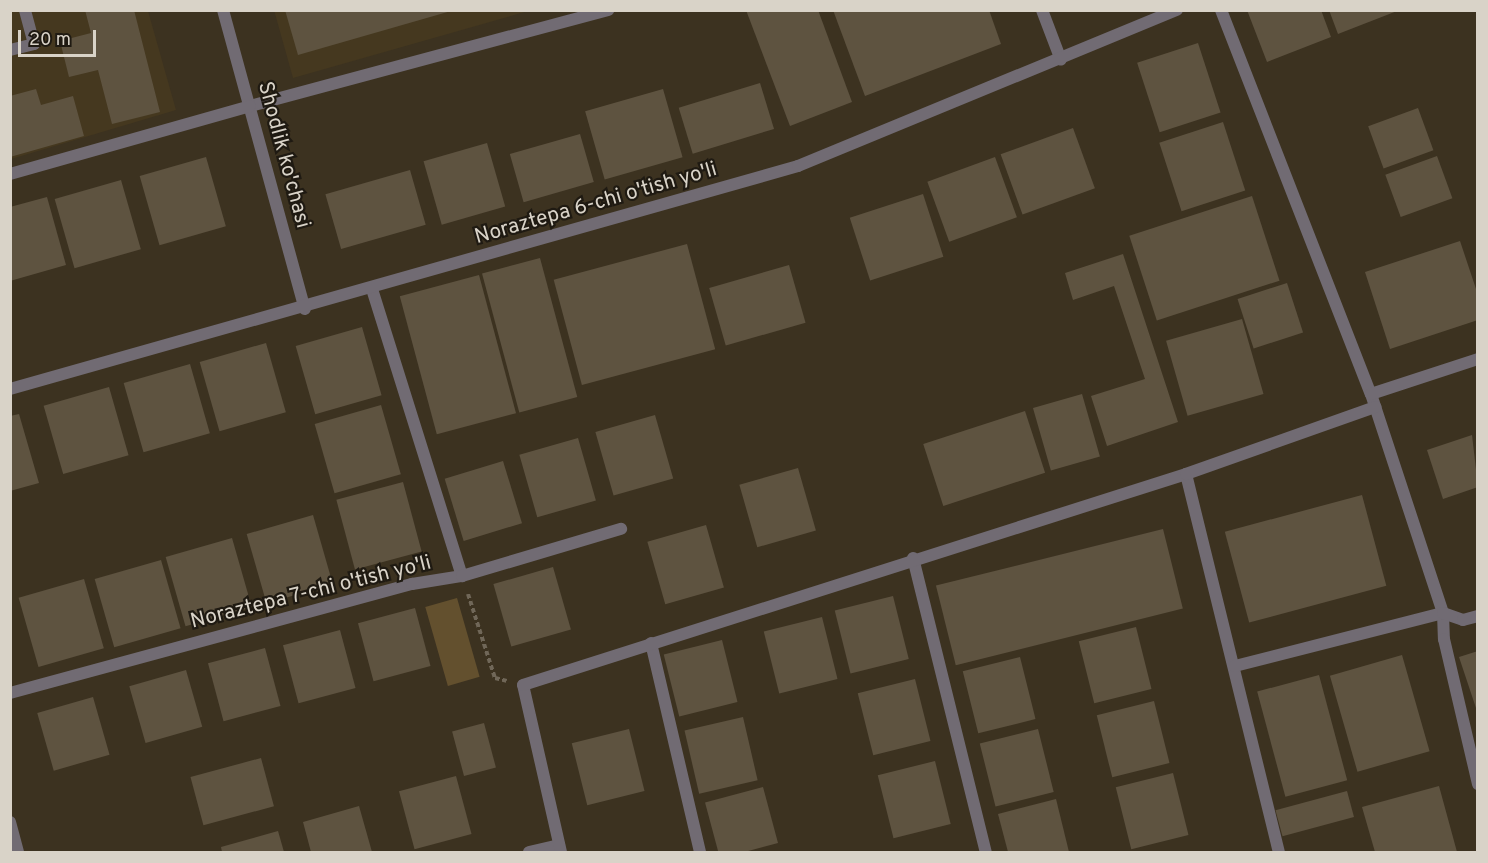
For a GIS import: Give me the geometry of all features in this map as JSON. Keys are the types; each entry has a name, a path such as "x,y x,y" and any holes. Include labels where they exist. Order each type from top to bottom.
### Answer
{"street":[{"path":"10,50 34,44 25,10"},
{"name":"Shodlik ko'chasi","path":"223,10 304,309"},
{"path":"10,174 250,106 608,10"},
{"path":"1042,10 1061,60"},
{"name":"Noraztepa 6-chi o'tish yo'li","path":"10,389 304,309 798,166 1061,60 1177,10"},
{"path":"1221,10 1371,394 1443,613 1444,639 1478,784"},
{"path":"372,289 462,576"},
{"path":"1371,394 1478,359"},
{"path":"529,852 560,849 523,685 913,558 1186,474 1375,407"},
{"path":"1186,474 1279,852"},
{"name":"Noraztepa 7-chi o'tish yo'li","path":"10,693 412,584 462,576 621,529"},
{"path":"913,558 986,852"},
{"path":"1235,666 1443,613 1462,620 1478,616"},
{"path":"651,643 700,852"},
{"path":"10,822 18,852"}],"path":[{"path":"462,576 495,678 523,685"}],"shaded area":[{"path":"274,10 528,11 293,78"},
{"path":"11,11 148,11 176,110 11,159"},
{"path":"457,598 480,677 448,686 425,607"}],"building":[{"path":"85,10 134,10 160,112 112,124 98,70 69,77 60,41 91,33"},
{"path":"285,10 451,10 451,11 298,55"},
{"path":"746,10 818,10 852,102 790,126"},
{"path":"833,10 989,10 1001,44 865,96"},
{"path":"1247,10 1321,10 1331,37 1267,62"},
{"path":"1329,10 1397,10 1397,11 1338,34"},
{"path":"1198,43 1221,112 1160,132 1137,63"},
{"path":"760,83 774,129 693,154 679,108"},
{"path":"36,89 41,105 73,96 84,136 10,157 10,96"},
{"path":"663,89 683,157 605,180 585,111"},
{"path":"1418,108 1433,150 1384,168 1368,126"},
{"path":"1223,122 1245,190 1182,211 1159,143"},
{"path":"1073,128 1095,188 1023,214 1001,154"},
{"path":"580,134 594,182 524,202 510,154"},
{"path":"487,143 505,206 442,225 424,161"},
{"path":"1437,156 1452,198 1401,217 1385,175"},
{"path":"206,157 226,226 160,245 140,176"},
{"path":"995,157 1017,217 949,242 927,182"},
{"path":"410,170 426,225 341,249 325,194"},
{"path":"121,180 141,249 75,268 55,199"},
{"path":"923,194 943,257 870,281 850,218"},
{"path":"1252,196 1280,281 1157,321 1129,236"},
{"path":"47,197 66,265 10,281 10,207"},
{"path":"1460,241 1478,295 1478,320 1390,349 1365,272"},
{"path":"687,244 715,349 582,385 554,280"},
{"path":"1123,254 1178,422 1107,446 1091,396 1145,379 1114,286 1073,300 1065,273"},
{"path":"540,258 577,397 519,413 482,274"},
{"path":"789,265 806,323 726,346 709,288"},
{"path":"479,275 516,413 437,434 400,296"},
{"path":"1287,283 1303,332 1254,349 1238,299"},
{"path":"1242,319 1263,394 1188,416 1166,341"},
{"path":"362,327 382,395 315,414 296,346"},
{"path":"266,343 286,412 220,431 200,362"},
{"path":"190,364 210,433 144,452 124,383"},
{"path":"109,387 129,455 63,474 44,406"},
{"path":"1082,394 1100,456 1051,471 1033,408"},
{"path":"381,405 401,474 335,493 315,424"},
{"path":"1025,411 1045,473 943,506 923,444"},
{"path":"19,414 39,483 10,491 10,416"},
{"path":"655,415 673,478 614,496 595,432"},
{"path":"1472,435 1478,487 1443,499 1427,450"},
{"path":"578,438 596,500 537,517 519,455"},
{"path":"503,461 522,523 464,541 445,479"},
{"path":"798,468 816,530 757,547 739,485"},
{"path":"403,482 422,552 355,569 336,500"},
{"path":"1362,495 1386,586 1249,623 1225,532"},
{"path":"313,515 333,584 267,603 247,534"},
{"path":"706,525 724,587 665,604 647,542"},
{"path":"1163,529 1183,609 956,665 936,586"},
{"path":"232,538 252,607 186,626 166,557"},
{"path":"161,560 181,628 114,647 95,579"},
{"path":"553,567 571,629 511,647 493,584"},
{"path":"84,579 104,648 38,667 19,598"},
{"path":"893,596 909,659 851,674 835,611"},
{"path":"415,608 431,666 374,681 358,623"},
{"path":"822,617 837,679 779,694 764,632"},
{"path":"1136,627 1151,689 1094,703 1079,641"},
{"path":"340,630 356,688 299,703 283,645"},
{"path":"722,640 737,702 679,717 664,655"},
{"path":"265,648 281,706 224,721 208,663"},
{"path":"1478,651 1478,711 1477,711 1459,657"},
{"path":"1402,655 1430,751 1357,772 1330,676"},
{"path":"1020,657 1035,719 978,733 963,671"},
{"path":"186,670 202,727 146,743 129,686"},
{"path":"1319,675 1347,780 1285,797 1257,692"},
{"path":"915,679 930,741 873,755 858,693"},
{"path":"93,697 110,755 54,771 37,713"},
{"path":"1154,701 1169,763 1112,777 1097,715"},
{"path":"743,717 758,780 699,794 685,730"},
{"path":"484,723 496,767 464,776 452,732"},
{"path":"629,729 644,791 587,805 572,743"},
{"path":"1038,729 1054,792 996,807 980,744"},
{"path":"261,758 274,806 203,825 190,777"},
{"path":"935,761 951,824 893,838 878,775"},
{"path":"1173,773 1188,835 1131,849 1116,787"},
{"path":"456,776 472,834 415,849 399,791"},
{"path":"1439,786 1457,852 1375,852 1362,807"},
{"path":"763,787 778,843 745,852 718,852 705,803"},
{"path":"1347,791 1354,817 1283,836 1276,810"},
{"path":"1056,799 1069,852 1008,852 998,814"},
{"path":"359,806 372,852 311,852 303,822"},
{"path":"278,831 284,852 222,852 221,847"}]}
